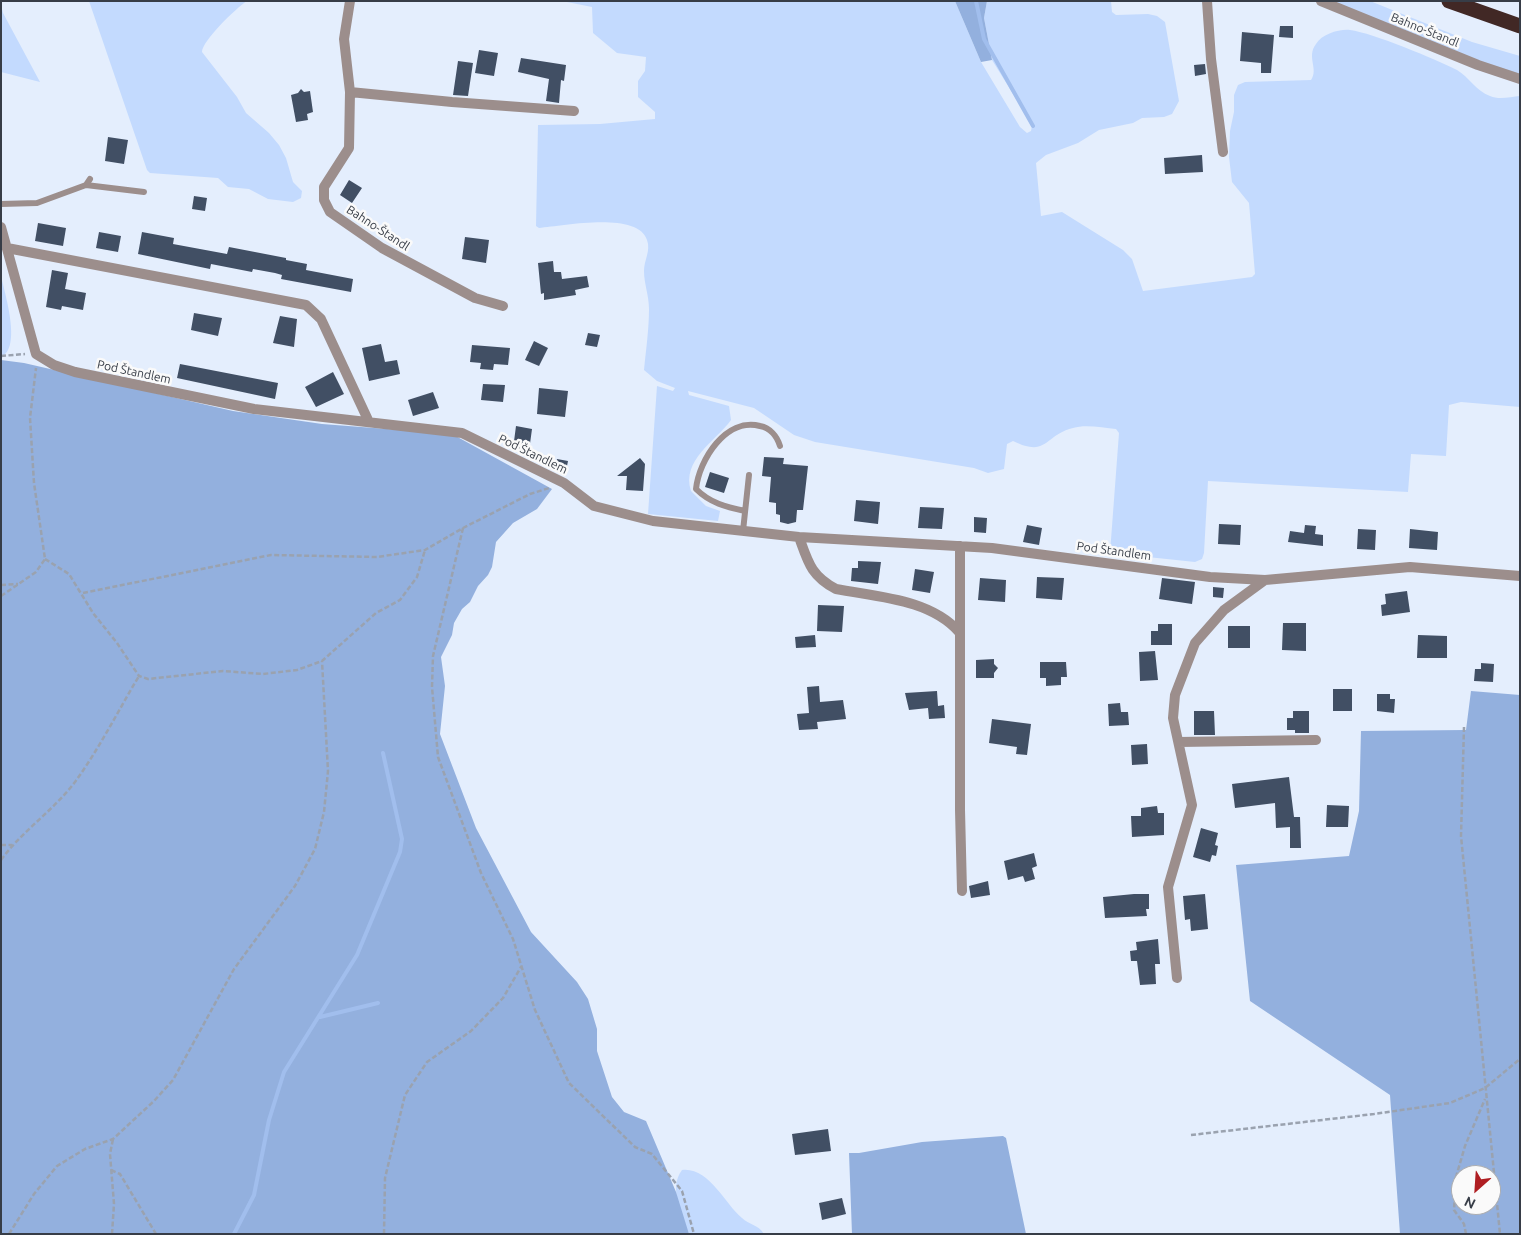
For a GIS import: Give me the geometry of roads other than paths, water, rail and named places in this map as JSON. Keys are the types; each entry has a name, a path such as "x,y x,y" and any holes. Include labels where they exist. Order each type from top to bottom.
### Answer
{"highway":[{"path":"1449,1 1520,26"}],"street":[{"name":"Bahno-Štandl","path":"350,1 344,39 350,92 349,148 324,187 324,200 330,212 382,248 448,285 475,298 503,306"},
{"path":"1207,1 1211,59 1223,152"},
{"name":"Bahno-Štandl","path":"1321,1 1478,65 1520,79"},
{"path":"350,92 452,102 574,110"},
{"path":"1,226 7,248 306,305 321,319 369,422"},
{"name":"Pod Štandlem","path":"7,248 36,354 54,365 84,374 254,409 462,433 564,483 594,506 654,521 798,537 992,548 1210,576 1265,580 1410,567 1520,576"},
{"path":"798,537 811,569 821,582 836,589 932,611 949,621 959,632"},
{"path":"960,546 962,891"},
{"path":"1176,978 1168,887 1192,805 1173,718 1175,695 1196,643 1224,610 1265,580"},
{"path":"1179,742 1316,740"}],"lane":[{"path":"1,204 37,203 88,182 144,192"},
{"path":"745,510 722,506 696,489 697,476 708,455 731,429 741,425 758,425 768,428 778,439 780,446"},
{"path":"743,531 749,475"}],"waterway":[{"path":"976,1 984,39 1033,126"},
{"path":"234,1234 254,1195 269,1120 284,1072 357,955 400,852 402,839 383,753"},
{"path":"320,1017 378,1003"}]}
